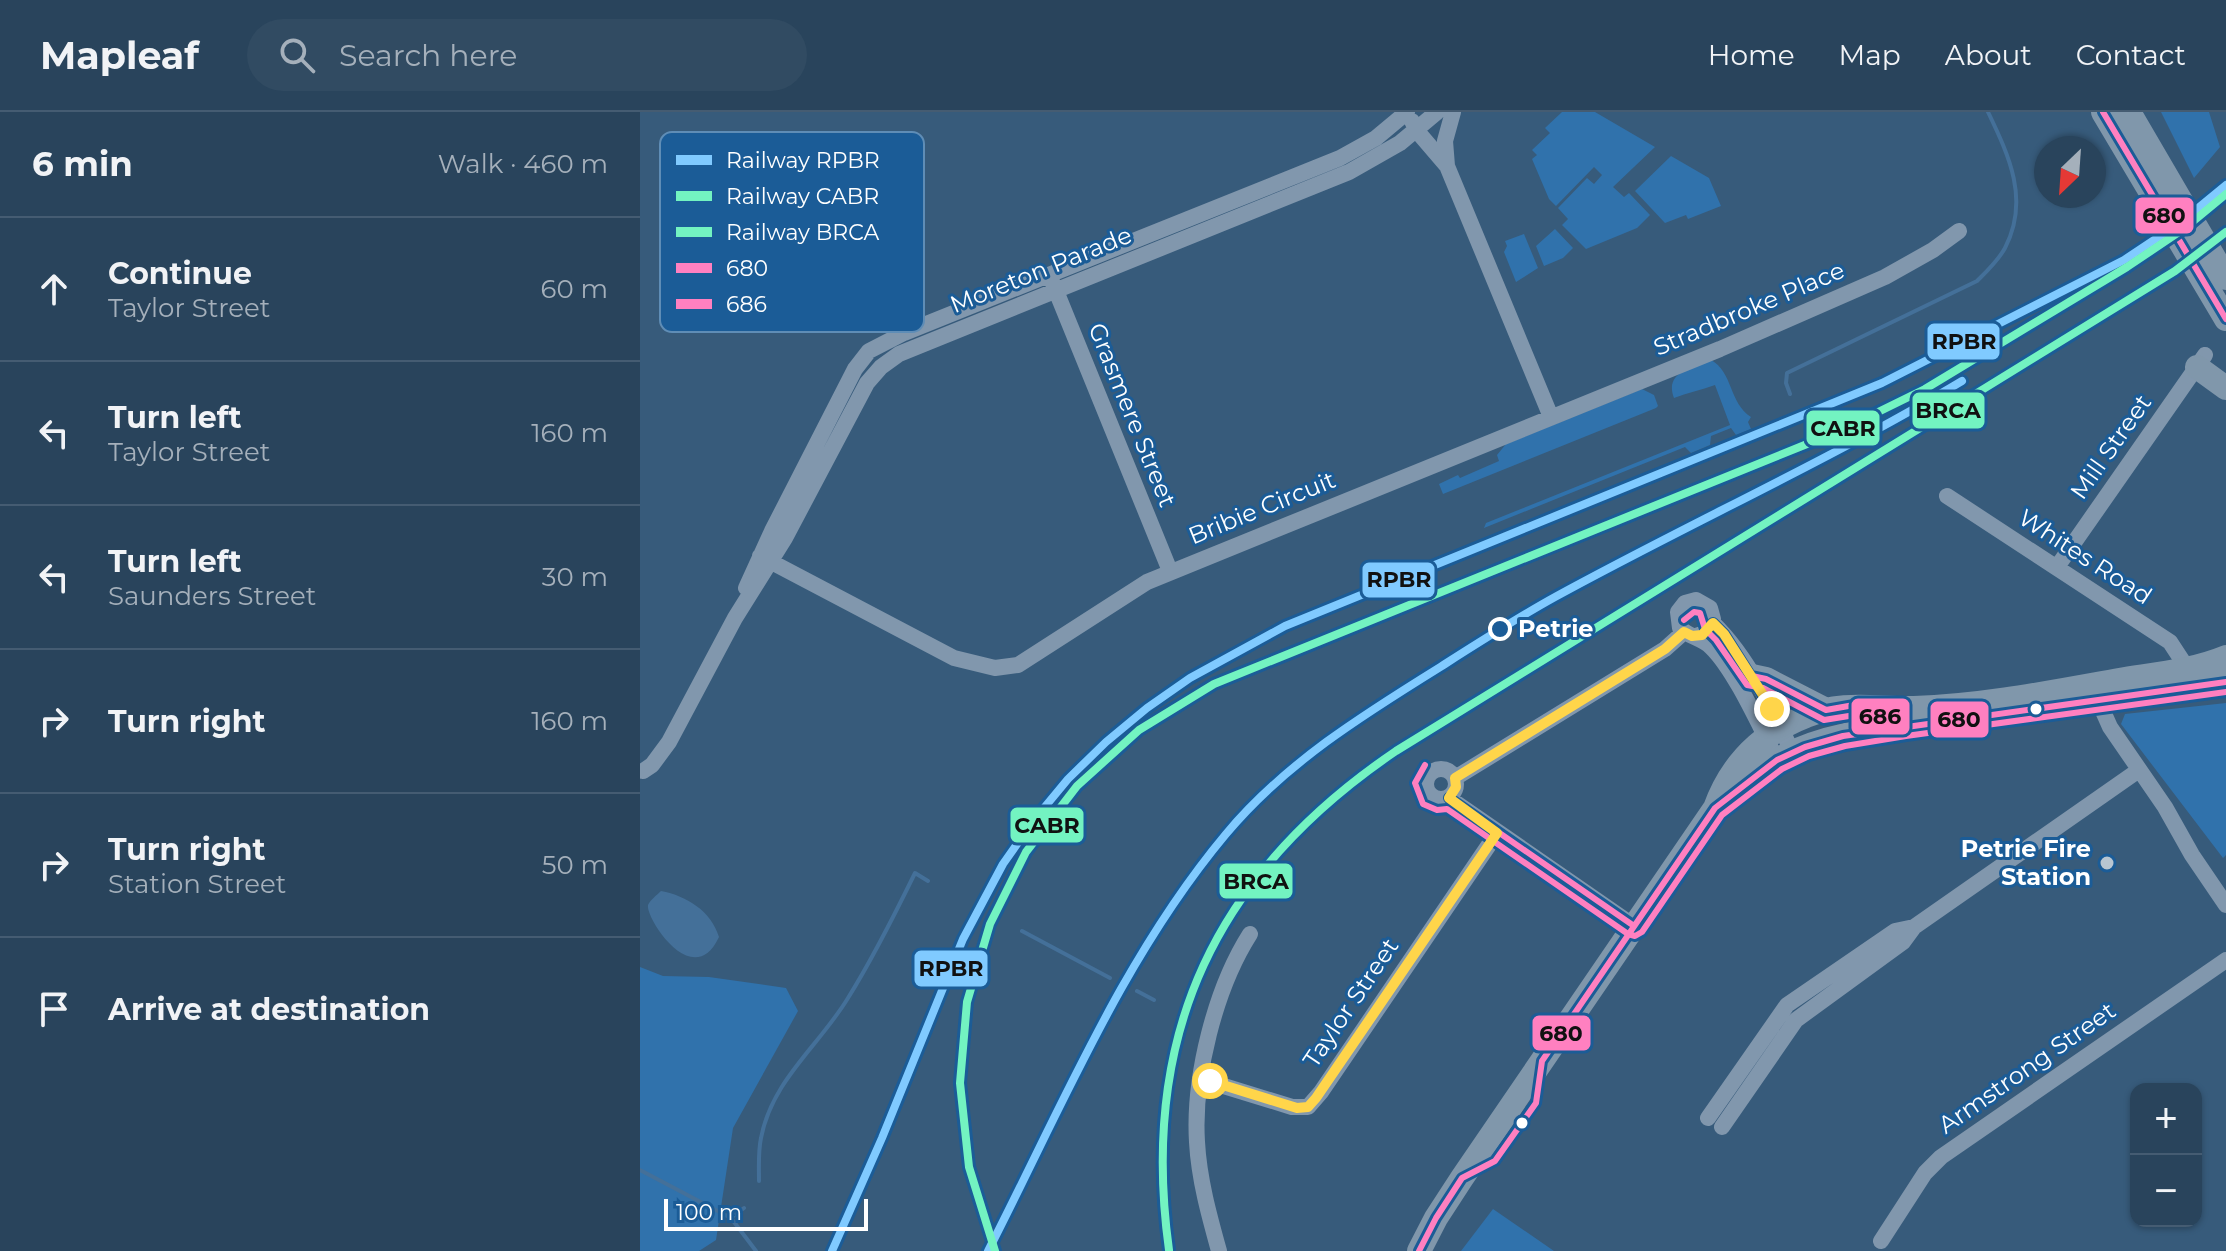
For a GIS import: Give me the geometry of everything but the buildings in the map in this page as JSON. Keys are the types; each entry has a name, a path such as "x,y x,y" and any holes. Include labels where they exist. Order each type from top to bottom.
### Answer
{"highway":[{"path":"2103,112 2169,202 2219,280 2226,319"},
{"path":"2129,112 2169,202"},
{"path":"2201,361 2226,388"},
{"path":"1715,808 1784,756 1843,736 2099,691 2226,657"},
{"path":"1752,676 1766,679 1826,710"},
{"path":"1419,1251 1444,1205 1715,808 1724,783 1733,770 1773,733 1807,715 1854,705 1913,708 2226,682"}],"street":[{"path":"1409,112 1417,131 1447,166"},
{"name":"Moreton Parade","path":"643,771 652,765 669,742 766,559 867,383 881,367 899,354 1053,283 1340,158 1376,138 1409,112"},
{"name":"Moreton Parade","path":"1053,283 1349,172 1417,131 1437,112"},
{"path":"1453,112 1445,141 1447,166 1551,417"},
{"name":"Stradbroke Place","path":"1551,417 1720,349 1885,277 1933,250 1959,231"},
{"name":"Grasmere Street","path":"1053,283 1170,571"},
{"name":"Mill Street","path":"2057,567 2201,361"},
{"name":"Bribie Circuit","path":"766,559 954,658 995,668 1018,665 1114,601 1170,571 1551,417"},
{"name":"Whites Road","path":"1947,496 2170,642 2187,668"},
{"path":"1773,733 1719,656 1690,634 1677,617 1681,607 1691,601 1706,604 1712,613 1713,623 1752,676 1784,756"},
{"path":"1455,778 1690,634 1707,632 1713,623"},
{"path":"2099,691 2110,727 2226,905"},
{"path":"1443,769 1455,778 1456,787 1449,798 1439,800 1430,796 1425,788 1426,778 1433,771 1443,769"},
{"path":"1715,1123 1796,1020 1903,942 1914,927 2139,770"},
{"path":"1449,798 1634,926"},
{"name":"Taylor Street","path":"1201,1079 1292,1107 1308,1107 1497,833"},
{"path":"1219,1251 1206,1203 1197,1139 1201,1079 1204,1049 1211,1026 1226,982 1250,934"},
{"name":"Armstrong Street","path":"1881,1241 1925,1173 1941,1157 2226,960"}],"shaded area":[{"path":"1562,112 1595,112 1655,147 1613,187 1624,197 1629,193 1650,215 1637,228 1586,249 1562,225 1568,219 1558,208 1587,178 1594,184 1602,175 1594,167 1556,206 1549,199 1532,159 1537,155 1532,150 1550,133 1545,128"},
{"path":"2161,112 2209,112 2220,147 2194,178"},
{"path":"1671,156 1709,178 1721,206 1688,219 1686,215 1665,223 1635,191"},
{"path":"1555,229 1573,248 1563,258 1544,266 1536,246"},
{"path":"1524,234 1538,268 1516,282 1504,252 1507,246 1505,241"},
{"path":"1711,360 1723,372 1739,404 1751,417 1748,422 1751,429 1736,435 1731,428 1711,436 1710,445 1691,453 1685,447 1484,528 1486,523 1730,425 1715,385 1674,398 1672,389 1676,377"},
{"path":"1642,389 1654,395 1656,408 1443,494 1439,484 1499,461 1497,455 1506,444"},
{"path":"2226,703 2226,855 2223,858 2121,724 2125,714"},
{"path":"661,891 689,901 704,912 719,937 708,952 697,957 684,955 662,935 648,905"},
{"path":"640,967 663,976 709,977 786,988 798,1011 733,1128 716,1240 699,1251 640,1251"},
{"path":"1493,1209 1554,1251 1461,1251"}],"waterway":[{"path":"1790,394 1786,383 1787,373 1977,281 1999,257 2012,230 2016,195 2009,162 1988,112"},
{"path":"759,1181 761,1138 775,1098 848,998 915,873 928,881"},
{"path":"1022,931 1110,978"},
{"path":"1137,991 1154,1000"},
{"path":"640,1170 731,1218 756,1251"},
{"path":"731,1218 744,1208"}],"rail line":[{"name":"RPBR","path":"832,1251 963,939 1003,864 1068,779 1147,708 1190,678 1285,626 1882,383 2124,260 2181,222 2226,185"},
{"name":"CABR","path":"995,1251 969,1167 960,1083 967,1002 990,924 1026,852 1077,786 1139,730 1214,684 1817,440 1925,389 2127,267 2185,228 2226,194"},
{"name":"BRCA","path":"1169,1250 1163,1171 1166,1098 1180,1029 1204,965 1237,905 1280,850 1333,799 1396,751 2175,271 2226,232"},
{"name":"RPBR","path":"988,1251 1096,1035 1156,931 1189,881 1226,834 1274,784 1357,720 1527,613 1862,438 1962,381"}],"transit line":[{"name":"680","path":"2103,112 2226,319"},
{"name":"686","path":"1684,620 1694,612 1700,613 1705,629 1747,685 1763,688 1824,720 1855,715 1888,717"},
{"name":"680","path":"1713,623 1724,634 1772,710"},
{"name":"680","path":"1752,676 1766,679 1826,710 1854,705 1889,707"},
{"name":"680","path":"1419,1251 1462,1178 1495,1161 1536,1103 1542,1061 1715,808 1777,760 1805,747 1843,736 2226,682"},
{"name":"686","path":"1425,765 1415,783 1423,804 1437,810 1447,809 1635,936 1642,932 1722,815 1782,769 1809,756 1845,746 1906,736 2226,692"},
{"name":"680","path":"1449,798 1634,926"}],"place":[{"name":"Petrie","path":"1500,629"},
{"name":"Petrie Fire Station","path":"2107,863"}],"route":[{"path":"1210,1081 1303,1109 1316,1098 1497,833 1449,798 1456,787 1455,778 1665,649 1684,632 1692,636 1702,635 1713,623 1724,634 1772,709"}]}
